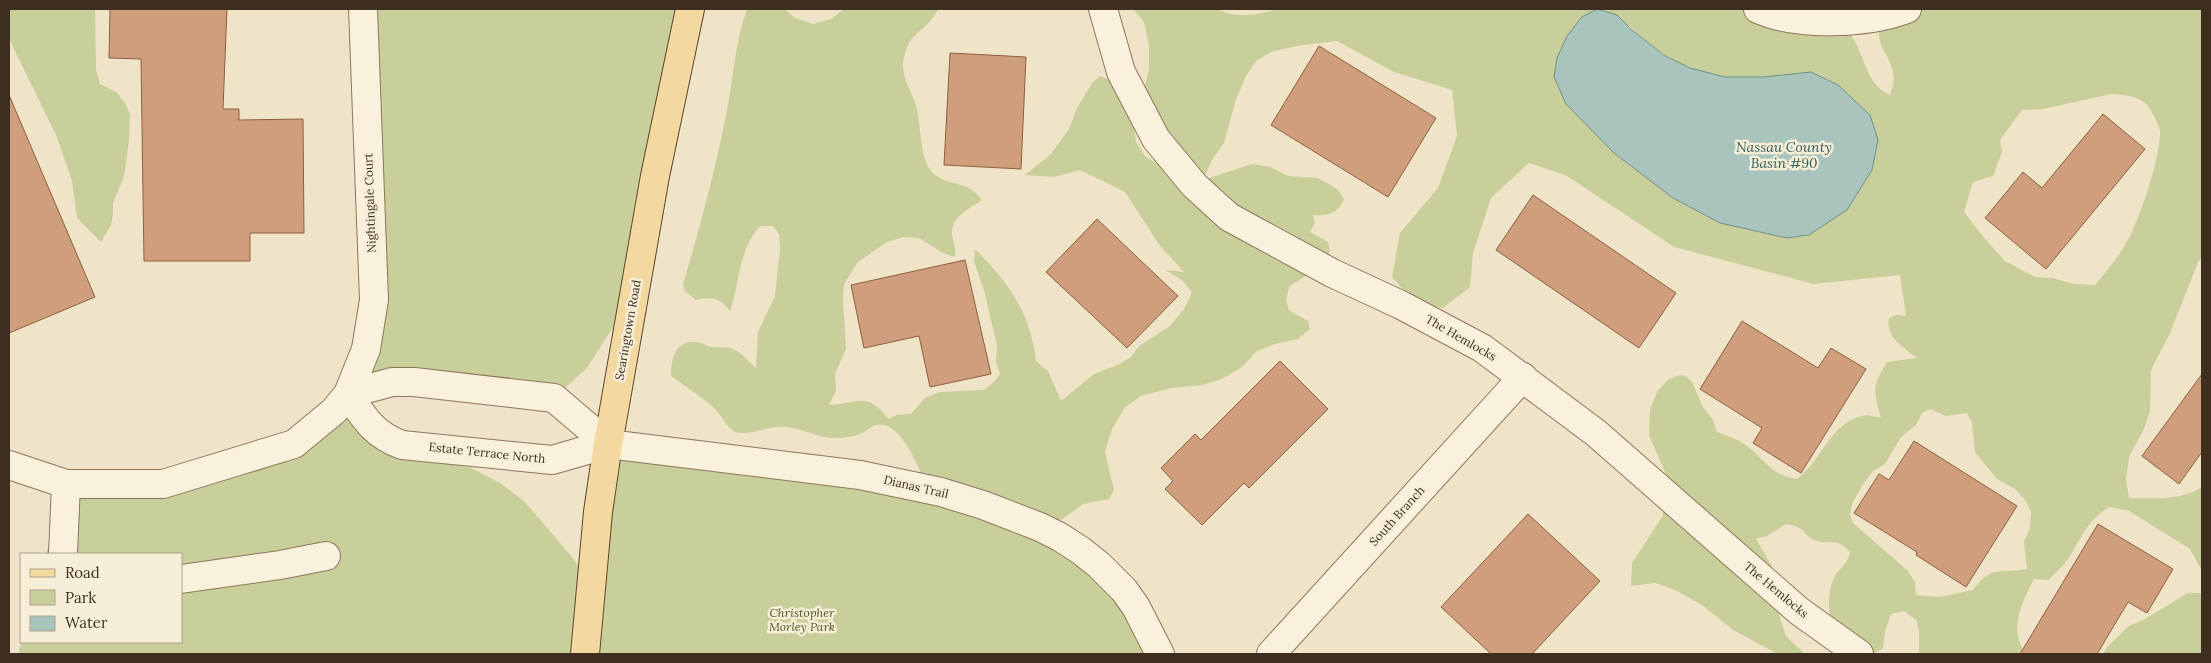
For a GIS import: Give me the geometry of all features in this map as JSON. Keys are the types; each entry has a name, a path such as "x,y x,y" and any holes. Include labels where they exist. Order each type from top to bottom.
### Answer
{"main road":[{"name":"Searingtown Road","path":"585,654 598,512 608,444 655,176 690,9"}],"street":[{"name":"Nightingale Court","path":"348,394 366,349 374,300 363,9"},
{"name":"The Hemlocks","path":"1103,9 1121,72 1156,139 1194,185 1229,216 1332,273 1449,329 1482,348 1596,433 1800,611 1859,654"},
{"path":"1758,9 1803,20 1860,19 1907,9"},
{"name":"South Branch","path":"1271,654 1523,377"},
{"path":"9,465 66,484 163,484 294,444 334,412 348,394 392,382 414,382 554,398 608,444"},
{"name":"Estate Terrace North","path":"348,394 368,423 385,438 402,444 552,460 608,444"},
{"name":"Dianas Trail","path":"608,444 860,475 941,492 1011,515 1060,537 1112,576 1136,607 1160,654"},
{"path":"63,553 66,484"},
{"path":"182,580 270,567 326,556"}],"green space":[{"path":"9,9 95,9 96,70 100,84 116,92 125,103 130,114 129,141 124,176 113,203 111,225 101,242 77,218 72,181 56,135 9,39"},
{"name":"Christopher Morley Park","path":"372,9 690,9 615,324 587,368 554,398 348,394 425,456 471,468 500,483 524,501 573,558 584,575 608,444 803,456 816,454 924,481 912,455 900,436 884,425 876,425 859,434 841,438 824,437 786,427 740,433 732,430 711,405 671,376 672,361 677,350 686,343 693,342 711,347 732,349 741,354 756,368 758,332 775,296 780,249 779,234 773,226 760,226 747,247 740,267 730,311 723,303 715,299 696,300 685,291 683,284 718,154 737,46 747,9 785,9 795,18 813,24 831,19 844,9 938,9 931,20 907,47 903,64 904,76 917,110 928,167 939,178 970,189 982,200 962,214 955,223 952,234 955,257 943,253 919,238 904,237 887,242 858,262 844,284 846,349 835,374 836,391 829,405 856,401 868,402 881,410 888,419 897,415 911,414 925,398 940,392 984,390 1000,374 996,362 997,346 984,290 974,262 975,249 998,274 1016,299 1029,328 1036,361 1048,371 1061,401 1094,374 1120,364 1131,357 1139,346 1170,326 1184,309 1192,292 1182,280 1165,270 1184,272 1160,246 1125,192 1080,170 1054,177 1025,175 1051,154 1069,129 1077,108 1092,83 1100,76 1119,84 1131,103 1136,142 1145,156 1164,168 1144,91 1149,69 1149,46 1144,22 1133,9 1217,9 1232,14 1247,15 1277,9 1597,9 1582,18 1566,104 1764,77 1730,78 1684,65 1648,42 1621,19 1601,9 1759,9 1848,32 1854,40 1875,83 1881,90 1890,95 1893,74 1881,45 1879,30 1904,9 2202,9 2202,258 2199,260 2170,333 2151,370 2150,411 2144,429 2129,457 2126,479 2129,498 2176,497 2202,487 2202,571 2190,549 2129,511 2110,507 2089,525 2071,555 2048,580 2034,579 2021,607 2017,627 2021,645 2027,654 1919,654 1919,631 1916,620 1904,611 1891,614 1885,632 1883,648 1874,654 1841,654 1832,627 1829,597 1834,578 1847,560 1850,552 1837,543 1814,540 1799,528 1786,524 1767,536 1756,539 1772,566 1780,618 1786,636 1805,654 1770,654 1774,652 1733,630 1702,605 1677,591 1655,583 1631,586 1632,563 1662,517 1667,499 1665,472 1649,435 1650,409 1658,390 1669,379 1680,375 1686,376 1692,382 1703,407 1713,420 1717,432 1746,445 1781,475 1797,479 1813,463 1842,426 1864,415 1881,418 1875,389 1876,383 1887,362 1917,358 1901,346 1890,331 1889,318 1896,315 1906,316 1900,275 1814,284 1674,247 1567,176 1529,163 1491,198 1473,253 1470,287 1443,308 1415,303 1392,277 1400,233 1438,188 1457,136 1452,90 1394,72 1337,41 1296,46 1271,52 1256,61 1246,76 1236,99 1224,143 1213,158 1203,180 1252,164 1270,167 1288,176 1318,178 1337,189 1344,199 1342,204 1332,213 1313,215 1315,223 1310,232 1328,242 1330,252 1320,266 1289,287 1286,301 1289,310 1308,321 1310,329 1298,339 1275,344 1257,351 1242,367 1222,379 1202,385 1171,388 1141,396 1125,407 1112,429 1105,452 1114,490 1109,499 1083,504 1061,520 1045,519 1080,550 1160,654 18,654 21,643 182,643 182,553 46,553 66,484 163,484 294,444 366,349","holes":["2111,94 2139,99 2147,105 2157,122 2160,132 2157,155 2146,196 2136,222 2120,253 2095,285 2073,284 2053,278 2035,277 2005,261 1964,212 1973,182 1993,176 2002,152 2000,140 2022,110 2043,109","1930,409 1946,416 1967,413 1972,423 1975,452 1997,479 2015,489 2026,501 2031,512 2030,528 2024,542 2027,569 1991,573 1973,590 1940,597 1916,595 1915,582 1908,571 1853,523 1850,515 1852,504 1863,484 1873,471 1885,464 1901,437 1916,425 1922,413"]},
{"path":"2188,593 2202,593 2202,654 2103,654 2107,647 2129,626 2145,619"}],"water":[{"name":"Nassau County Basin #90","path":"1597,9 1617,15 1632,30 1664,55 1690,68 1725,77 1764,77 1811,72 1838,85 1870,115 1878,140 1872,170 1847,210 1809,235 1787,238 1720,223 1673,198 1614,153 1566,104 1554,77 1557,58 1567,36 1582,17"}],"building":[{"path":"110,9 227,9 223,109 239,109 239,120 303,119 304,233 250,233 250,261 144,261 141,59 109,58"},
{"path":"1319,46 1436,118 1388,197 1271,125"},
{"path":"950,53 1026,57 1021,169 944,165"},
{"path":"9,95 95,297 9,333"},
{"path":"2103,114 2145,149 2046,269 1985,218 2023,172 2042,188"},
{"path":"1533,195 1676,293 1639,348 1496,250"},
{"path":"1097,219 1178,296 1127,348 1046,272"},
{"path":"965,260 991,374 930,387 919,336 864,348 851,285"},
{"path":"1742,321 1818,368 1831,348 1866,369 1801,473 1753,443 1762,428 1700,389"},
{"path":"1280,361 1328,409 1249,488 1244,483 1202,525 1165,489 1173,481 1161,468 1195,434 1201,440"},
{"path":"2202,374 2202,452 2179,484 2142,456"},
{"path":"1914,441 2017,506 1966,587 1916,555 1917,552 1854,513 1879,474 1889,480"},
{"path":"1528,514 1600,581 1532,654 1491,654 1441,607"},
{"path":"2098,524 2173,569 2147,613 2128,602 2097,654 2020,654"}]}
